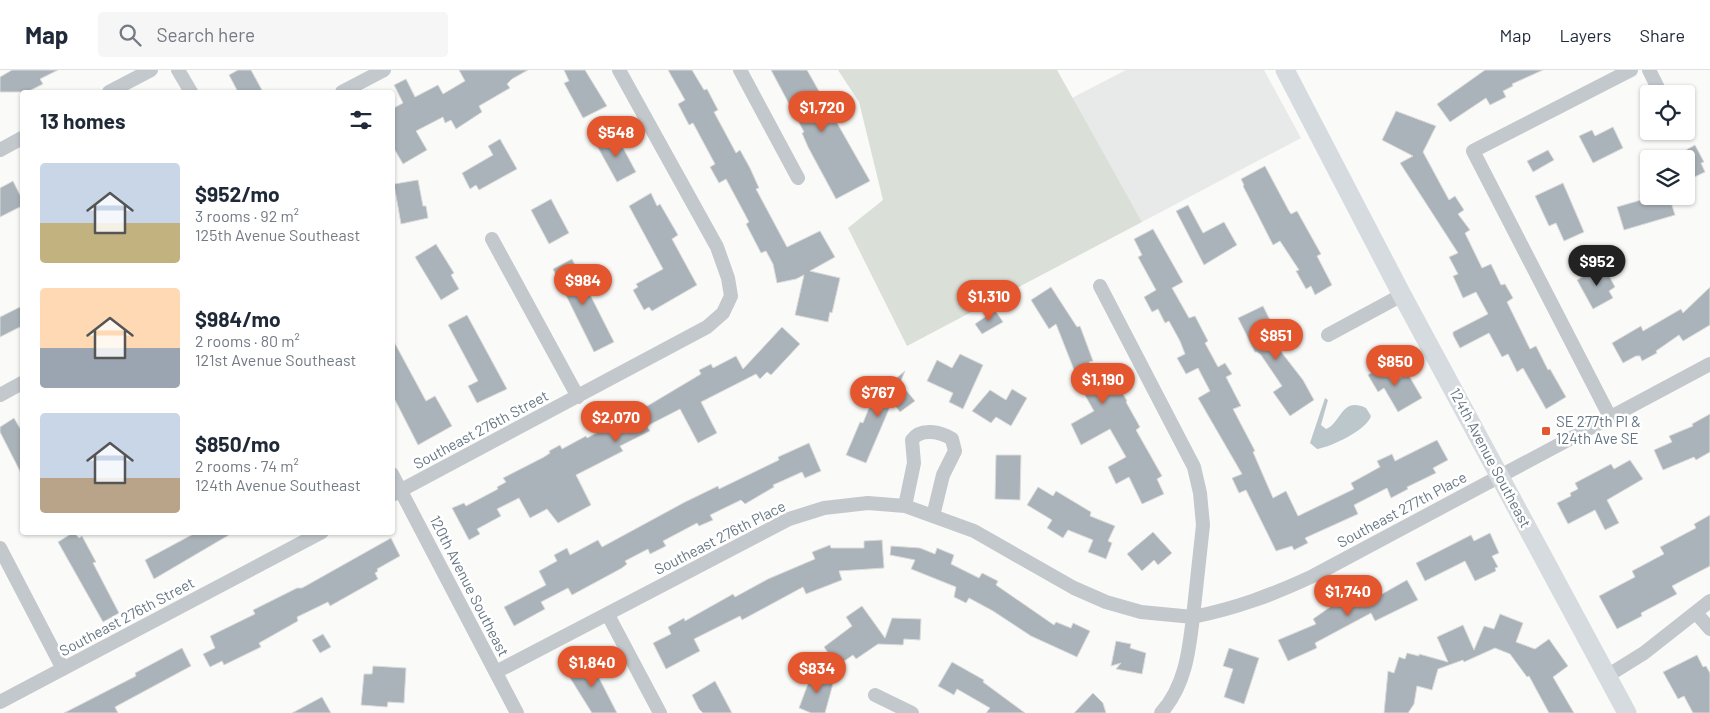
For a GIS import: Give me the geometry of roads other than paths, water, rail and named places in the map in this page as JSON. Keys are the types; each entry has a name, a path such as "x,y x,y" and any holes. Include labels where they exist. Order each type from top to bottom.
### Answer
{"street":[{"path":"113,90 151,70"},
{"path":"178,70 190,90"},
{"path":"346,90 384,70"},
{"name":"Southeast 276th Street","path":"397,493 707,327 723,313 731,296 728,278 717,247 619,70"},
{"path":"740,70 798,178"},
{"name":"124th Avenue Southeast","path":"1285,70 1402,295 1627,713"},
{"path":"1610,417 1473,151 1631,70"},
{"path":"1649,70 1656,85"},
{"path":"0,150 20,139"},
{"path":"492,239 578,397"},
{"path":"1100,286 1182,442 1194,467 1200,493 1203,525 1188,655 1181,684 1161,713"},
{"path":"1328,335 1402,295"},
{"name":"Southeast 277th Place","path":"1193,617 1233,609 1271,596 1710,364"},
{"path":"0,395 20,384"},
{"path":"906,506 914,463 912,440 920,433 929,431 947,436 952,439 955,451 943,475 933,516"},
{"name":"120th Avenue Southeast","path":"397,493 517,713"},
{"name":"Southeast 276th Place","path":"496,672 789,519 824,508 868,503 906,506 974,531 1074,588 1106,602 1141,612 1193,617"},
{"name":"Southeast 276th Street","path":"0,702 316,535"},
{"path":"0,548 63,669"},
{"path":"1607,676 1644,653 1710,601"},
{"path":"1696,613 1710,629"},
{"path":"608,615 660,713"},
{"path":"874,695 912,713"}],"place":[{"name":"SE 277th Pl & 124th Ave SE","path":"1546,431"}]}
